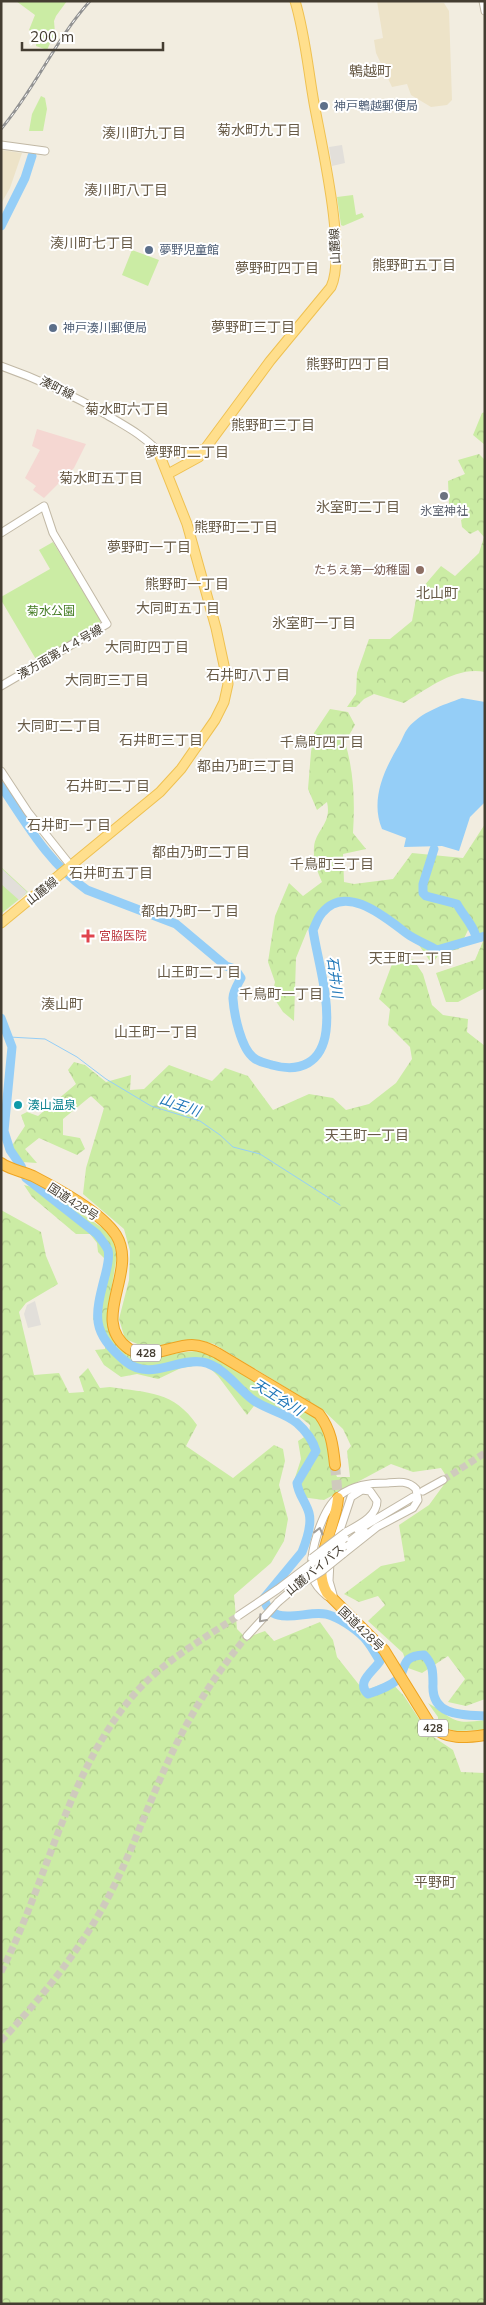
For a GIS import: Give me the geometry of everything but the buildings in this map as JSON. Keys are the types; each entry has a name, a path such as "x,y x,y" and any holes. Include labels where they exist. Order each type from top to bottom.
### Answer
{"highway":[{"name":"国道428号","path":"1,1163 23,1173 88,1210 107,1224 120,1243 123,1260 122,1274 112,1311 115,1332 122,1343 134,1352 143,1353 189,1345 208,1348 217,1353 319,1414 328,1425 332,1439 335,1465"},
{"name":"国道428号","path":"338,1498 335,1519 323,1560 321,1576 324,1588 336,1604 372,1637 397,1669 431,1726 438,1732 451,1737 485,1735"}],"main road":[{"name":"山麓線","path":"168,474 191,462 205,449 270,361 335,280 335,233 308,65 295,1"},
{"path":"158,451 194,454 205,449"},
{"name":"山麓線","path":"1,923 160,792 181,769 216,720 224,702 227,676 221,645 187,524 158,451"}],"street":[{"path":"483,1 485,10"},
{"path":"1,145 45,151"},
{"name":"湊町線","path":"1,366 40,379 68,393 136,432 158,451"},
{"name":"湊方面第４４号線","path":"1,533 44,506 53,533 107,624 1,686"},
{"path":"1,772 66,871"},
{"path":"423,1491 443,1480"},
{"path":"286,1593 316,1576 377,1527 413,1508 418,1500 416,1488 404,1482 367,1484 345,1492 329,1506 321,1522 312,1569 317,1586 336,1604"},
{"path":"344,1537 373,1514 377,1501 370,1491 362,1490 351,1497 344,1537 330,1564 330,1586 338,1601 372,1637"},
{"name":"山麓バイパス","path":"238,1616 290,1580 311,1559 344,1537 413,1498"},
{"name":"山麓バイパス","path":"247,1636 286,1593 344,1537"}],"shaded area":[{"path":"377,1 444,3 449,11 452,100 447,105 431,107 411,95 407,84 392,87 376,53 374,40 383,38"},
{"path":"342,145 345,163 332,166 329,147"},
{"path":"1,150 22,153 10,188 1,204"},
{"path":"37,429 86,444 74,468 44,498 33,490 36,486 25,478 40,450 32,446"},
{"path":"1,868 27,892 19,900 1,884"},
{"path":"35,1301 41,1325 28,1328 24,1314 27,1305"}],"green space":[{"path":"16,1 67,1 56,16 54,21 55,33 47,50 36,46 37,35 29,30 35,15"},
{"path":"41,96 45,98 47,109 43,131 29,131 32,114"},
{"path":"353,195 356,215 362,213 364,217 343,226 341,225 337,197"},
{"path":"132,250 159,260 148,286 122,275"},
{"path":"485,412 485,445 473,435 482,413"},
{"path":"479,454 485,460 485,672 463,672 453,675 432,685 404,703 374,694 364,699 356,707 347,707 356,694 357,673 369,639 390,639 412,621 417,594 441,566 455,576 479,553 484,537 478,530 470,534 462,527 461,520 469,515 465,507 449,504 448,481 465,474 458,460"},
{"name":"菊水公園","path":"53,542 101,621 37,661 1,597 50,569 39,550"},
{"path":"330,709 348,712 355,725 345,742 353,787 353,833 366,849 343,854 344,882 354,884 393,879 412,853 463,858 485,824 485,988 458,1002 446,1002 436,973 475,960 484,939 468,930 459,949 440,953 432,964 412,935 386,913 358,902 339,901 321,911 307,931 296,958 294,1021 283,1012 272,995 275,982 268,962 275,916 289,883 303,896 322,882 316,865 314,847 315,841 326,821 327,802 317,810 308,789 314,733"},
{"path":"1,867 28,892 1,914"},
{"path":"413,959 423,974 432,1005 443,1015 468,1019 467,1032 485,1046 485,1699 466,1706 448,1702 465,1679 448,1656 422,1673 408,1668 403,1653 368,1621 385,1605 378,1596 359,1602 344,1594 381,1566 405,1561 399,1525 429,1505 448,1479 441,1468 413,1472 391,1464 324,1500 301,1497 293,1484 301,1459 298,1441 309,1434 310,1425 294,1412 257,1402 247,1415 218,1376 206,1364 181,1368 158,1379 137,1374 121,1377 104,1365 95,1350 105,1349 105,1336 93,1319 107,1261 98,1252 97,1243 90,1234 76,1234 32,1197 24,1185 48,1191 107,1231 114,1243 117,1255 108,1310 108,1323 119,1348 134,1358 152,1359 196,1351 210,1354 306,1408 320,1421 326,1432 328,1452 337,1477 350,1477 347,1451 351,1446 343,1429 323,1410 214,1344 198,1340 145,1347 125,1339 119,1319 129,1280 130,1251 124,1229 83,1194 86,1168 104,1108 91,1096 63,1119 63,1135 80,1138 85,1149 77,1155 39,1138 25,1149 37,1163 22,1162 13,1156 11,1147 25,1126 21,1115 27,1112 38,1116 76,1084 68,1070 74,1062 85,1065 106,1082 131,1075 130,1090 144,1089 169,1065 212,1081 225,1068 248,1076 273,1110 309,1094 333,1098 346,1110 369,1104 396,1083 412,1059 410,1047 388,1025 390,1009 379,999 392,964"},
{"path":"1,1210 41,1232 46,1256 58,1284 26,1303 19,1312 34,1375 59,1373 69,1393 84,1392 79,1377 88,1368 100,1388 110,1387 148,1393 169,1400 188,1414 197,1425 186,1446 233,1478 274,1445 283,1449 285,1461 279,1485 288,1519 284,1541 271,1563 234,1595 237,1629 246,1638 265,1631 274,1641 320,1622 333,1640 337,1657 364,1691 390,1681 404,1696 429,1734 453,1750 461,1772 485,1773 485,2304 1,2304"},
{"path":"428,1703 449,1717 459,1721 485,1720 485,1730 455,1731 438,1725 438,1717"}],"water":[{"path":"462,698 485,702 485,802 470,817 459,851 442,846 404,847 406,838 382,829 377,807 380,786 384,775 405,732 413,722 447,703"}],"waterway":[{"path":"1,226 25,178 32,156"},
{"name":"石井川","path":"1,786 39,842 73,880 87,890 176,924 226,966 235,969 241,978 233,997 239,1031 249,1053 262,1062 292,1068 308,1063 320,1051 324,1042 327,1018 323,980 313,930 321,915 332,905 342,901 366,906 437,950 485,936"},
{"path":"434,849 423,884 423,893 426,896 457,904 471,925 476,938"},
{"name":"天王谷川","path":"1,1018 12,1047 4,1131 10,1150 21,1166 26,1178 97,1234 108,1250 108,1263 98,1312 98,1322 106,1341 114,1351 134,1367 153,1369 192,1362 210,1364 224,1373 253,1400 287,1416 297,1423 315,1447 316,1451 297,1483 310,1517 307,1538 302,1552 264,1598 268,1608 275,1614 283,1616 314,1614 332,1616 346,1623 360,1634 369,1643 380,1661 365,1681 365,1690 368,1694 397,1680 407,1660 424,1655 432,1668 434,1695 437,1702 450,1712 485,1716"},
{"name":"山王川","path":"9,1037 45,1039 77,1057 106,1079 151,1106 200,1121 233,1147 260,1154 340,1205"}],"tunnel":[{"path":"443,1480 485,1453"},
{"path":"335,1465 338,1498"},
{"path":"1,1972 18,1937 76,1789 114,1721 149,1679 185,1650 238,1616"},
{"path":"1,2041 61,1970 88,1932 111,1892 164,1770 188,1722 225,1664 247,1636"}],"railway":[{"path":"1,129 24,98 66,32 90,1"}],"place":[{"name":"神戸鵯越郵便局","path":"324,106"},
{"name":"夢野児童館","path":"149,250"},
{"name":"神戸湊川郵便局","path":"53,328"},
{"name":"氷室神社","path":"444,496"},
{"name":"たちえ第一幼稚園","path":"420,570"},
{"name":"宮脇医院","path":"88,936"},
{"name":"湊山温泉","path":"18,1105"}],"district":[{"name":"鵯越町","path":"370,71"},
{"name":"菊水町九丁目","path":"259,130"},
{"name":"湊川町九丁目","path":"144,133"},
{"name":"湊川町八丁目","path":"126,190"},
{"name":"湊川町七丁目","path":"92,243"},
{"name":"熊野町五丁目","path":"414,265"},
{"name":"夢野町四丁目","path":"277,268"},
{"name":"夢野町三丁目","path":"253,327"},
{"name":"熊野町四丁目","path":"348,364"},
{"name":"菊水町六丁目","path":"127,409"},
{"name":"熊野町三丁目","path":"273,425"},
{"name":"夢野町二丁目","path":"187,452"},
{"name":"菊水町五丁目","path":"101,478"},
{"name":"氷室町二丁目","path":"358,507"},
{"name":"熊野町二丁目","path":"236,527"},
{"name":"夢野町一丁目","path":"149,547"},
{"name":"熊野町一丁目","path":"187,584"},
{"name":"北山町","path":"437,593"},
{"name":"大同町五丁目","path":"178,608"},
{"name":"氷室町一丁目","path":"314,623"},
{"name":"大同町四丁目","path":"147,647"},
{"name":"石井町八丁目","path":"248,675"},
{"name":"大同町三丁目","path":"107,680"},
{"name":"大同町二丁目","path":"59,726"},
{"name":"石井町三丁目","path":"161,740"},
{"name":"千鳥町四丁目","path":"322,742"},
{"name":"都由乃町三丁目","path":"246,766"},
{"name":"石井町二丁目","path":"108,786"},
{"name":"石井町一丁目","path":"69,825"},
{"name":"都由乃町二丁目","path":"201,852"},
{"name":"千鳥町三丁目","path":"332,864"},
{"name":"石井町五丁目","path":"111,873"},
{"name":"都由乃町一丁目","path":"190,911"},
{"name":"天王町二丁目","path":"411,958"},
{"name":"山王町二丁目","path":"199,972"},
{"name":"千鳥町一丁目","path":"281,994"},
{"name":"湊山町","path":"62,1004"},
{"name":"山王町一丁目","path":"156,1032"},
{"name":"天王町一丁目","path":"367,1135"},
{"name":"平野町","path":"435,1882"}]}
